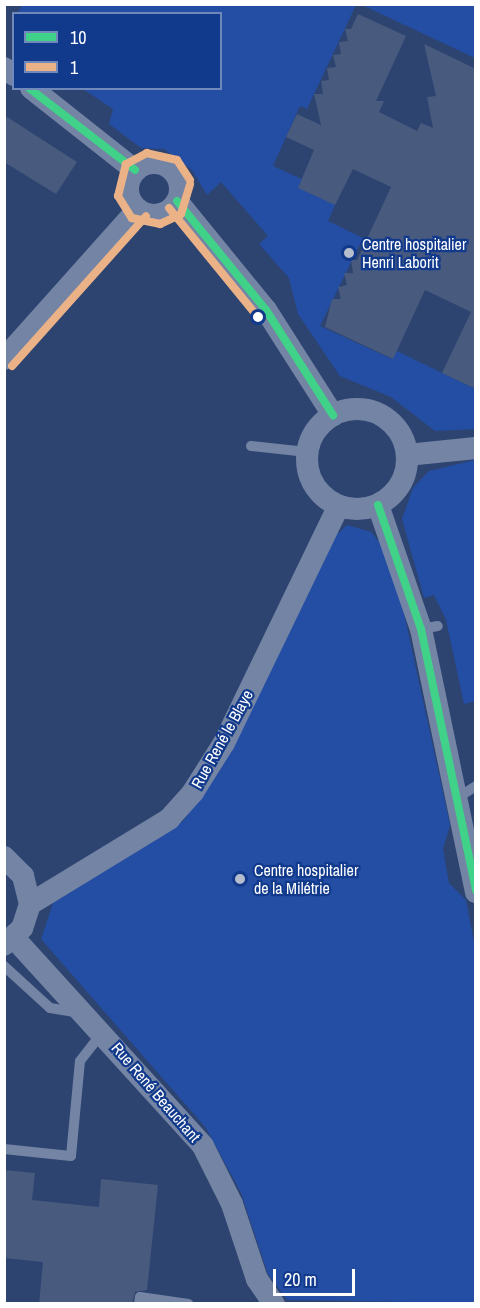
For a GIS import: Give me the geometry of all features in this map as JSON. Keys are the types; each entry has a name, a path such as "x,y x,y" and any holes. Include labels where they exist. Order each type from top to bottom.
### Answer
{"street":[{"path":"32,90 135,170"},
{"path":"157,162 171,169 180,184 177,201 159,214 138,209 128,194 135,170 157,162"},
{"path":"177,201 266,310 333,415"},
{"path":"4,359 138,209"},
{"path":"358,409 374,412 398,429 407,455 401,484 378,506 338,507 310,479 307,452 320,424 333,415 358,409"},
{"path":"407,455 476,448"},
{"path":"378,506 430,627 466,792 476,892"},
{"name":"Rue René le Blaye","path":"30,904 169,819 193,792 224,743 338,507"},
{"path":"4,857 23,876 30,904 9,942"},
{"name":"Rue René Beauchant","path":"9,942 88,1014 202,1146 232,1204 257,1279 274,1304"}],"lane":[{"path":"251,446 307,452"},
{"path":"4,966 50,1008 88,1014"},
{"path":"4,1149 71,1156 80,1061 103,1031"},
{"path":"139,1304 140,1297 189,1304"}],"shaded area":[{"path":"23,4 356,5 307,109 300,106 273,166 339,196 328,221 363,238 320,326 392,359 397,351 475,389 475,429 435,431 391,397 340,376 298,314 289,278 259,244 268,236 221,182 207,195 192,170 164,149 141,148 109,124 113,109 84,90 222,90 222,12 18,12"},
{"path":"362,5 475,5 475,58"},
{"path":"475,460 476,701 464,704 446,620 434,595 424,598 402,519 413,488 429,471"},
{"path":"347,525 371,532 381,544 399,590 450,825 443,849 449,883 466,900 475,947 475,1303 287,1300 268,1274 241,1193 206,1128 41,939 53,903 183,821 221,769 328,543"}],"building":[{"path":"358,14 406,36 376,101 384,101 379,112 417,131 421,123 433,128 427,97 436,96 424,44 476,69 476,389 442,373 471,312 425,290 393,359 325,327 332,299 341,299 338,287 347,285 344,273 353,273 351,260 357,260 391,187 353,169 335,205 298,188 314,150 286,137 297,114 321,125 314,94 323,94 321,81 329,80 327,68 336,67 333,55 341,54 339,42 348,41 345,29 351,29"},
{"path":"4,115 77,162 56,194 4,162"},
{"path":"4,1170 35,1173 32,1200 99,1207 101,1179 158,1185 147,1290 135,1292 132,1304 39,1304 43,1262 4,1258"}],"transit line":[{"name":"10","path":"32,90 135,170"},
{"name":"1","path":"190,180 177,160 147,153 126,164 118,196 132,218 160,224 181,214 190,184"},
{"name":"10","path":"177,201 266,310 333,415"},
{"name":"1","path":"169,208 258,317"},
{"name":"1","path":"12,366 146,216"},
{"name":"10","path":"378,505 421,629 476,890"}],"place":[{"name":"Centre hospitalier Henri Laborit","path":"349,253"},
{"name":"Centre hospitalier de la Milétrie","path":"240,879"}]}
